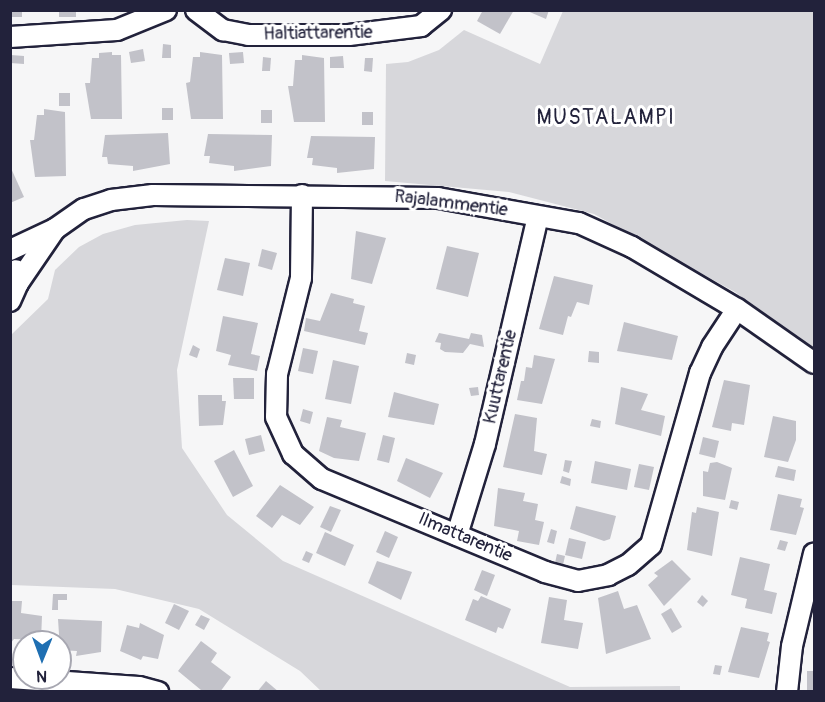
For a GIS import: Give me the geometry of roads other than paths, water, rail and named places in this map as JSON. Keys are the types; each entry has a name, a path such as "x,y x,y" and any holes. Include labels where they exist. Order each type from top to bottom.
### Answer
{"street":[{"path":"10,37 117,30 166,10"},
{"name":"Haltiattarentie","path":"196,10 223,30 248,35 349,35 421,26 441,10"},
{"name":"Rajalammentie","path":"10,250 55,229 84,209 111,200 153,195 438,198 579,223 632,246 738,309 814,363"},
{"name":"Ilmattarentie","path":"302,195 303,259 277,374 276,417 293,454 322,479 457,535 578,581 608,575 628,565 651,545 700,373 712,347 738,309"},
{"name":"Kuuttarentie","path":"457,535 485,444 538,217"},
{"name":"Rajalammentie","path":"10,301 18,283 55,229"},
{"path":"10,261 18,283"},
{"path":"787,692 792,646 814,554"},
{"path":"10,678 139,687 158,692"}],"district":[{"name":"MUSTALAMPI","path":"606,118"}]}
